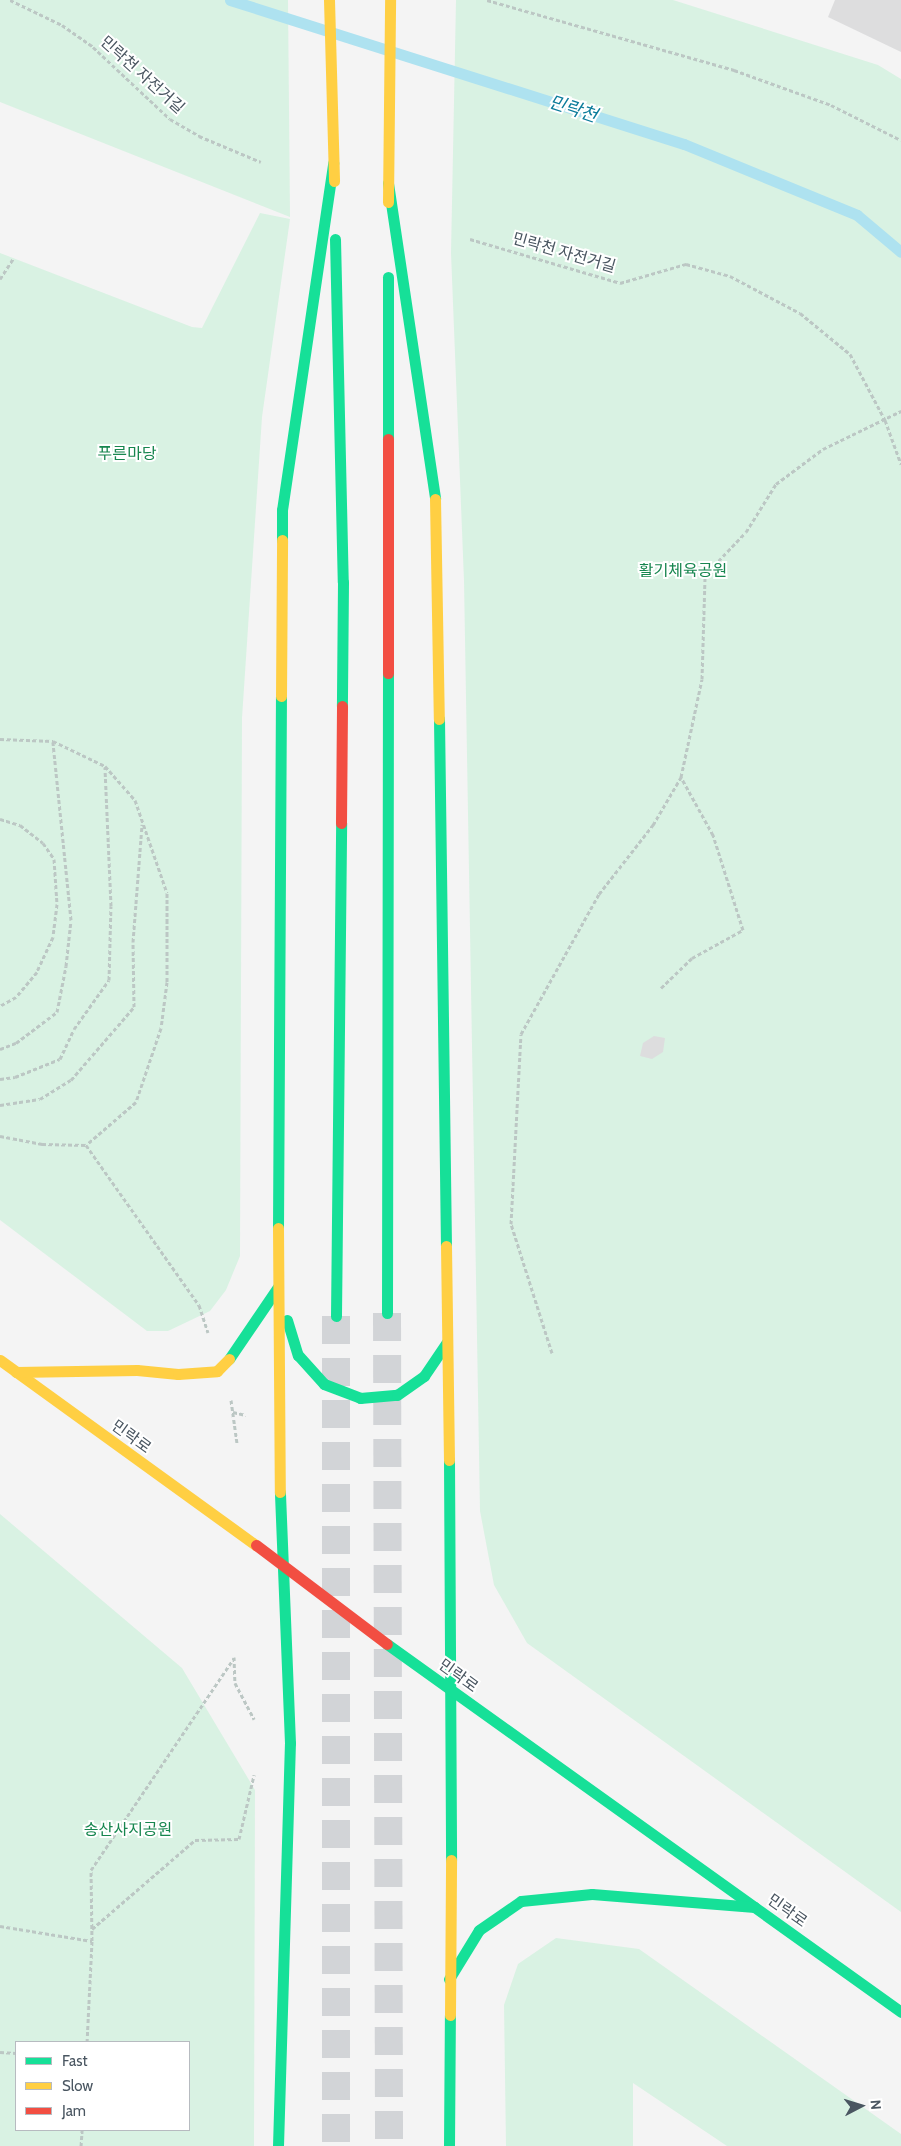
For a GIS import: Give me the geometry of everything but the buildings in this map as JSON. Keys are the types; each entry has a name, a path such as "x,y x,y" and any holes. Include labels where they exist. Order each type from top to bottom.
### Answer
{"main road":[{"path":"329,0 343,582 336,1316"},
{"path":"388,1313 388,183 390,0"},
{"path":"278,2146 290,1743 281,1563 278,1287 282,510 333,163"},
{"path":"388,183 436,508 452,1693 449,2146"},
{"path":"278,1287 298,1356 324,1384 360,1398 397,1395 424,1376 447,1342"},
{"path":"16,1372 137,1370 178,1374 218,1371 233,1355 278,1287"},
{"name":"민락로","path":"0,1360 281,1563 452,1693 901,2012"},
{"path":"449,1979 479,1930 521,1901 592,1894 754,1907"}],"path":[{"name":"민락천 자전거길","path":"10,0 62,24 93,47 170,119 198,136 261,162"},
{"path":"487,0 734,70 831,105 901,140"},
{"name":"민락천 자전거길","path":"470,239 620,283 686,264 730,276 800,313 850,354 884,420 901,464"},
{"path":"0,279 12,259"},
{"path":"552,1353 511,1224 521,1034 599,894 653,825 681,777 702,679 705,575 746,532 776,484 823,449 901,411"},
{"path":"0,739 53,741 105,766 135,800 167,893 167,982 161,1028 136,1102 86,1145 42,1144 0,1136"},
{"path":"0,1049 16,1043 57,1012 66,966 71,920 53,741"},
{"path":"0,1079 16,1077 60,1059 74,1029 109,980 111,906 105,766"},
{"path":"661,988 692,958 743,930 713,835 681,777"},
{"path":"0,819 20,825 43,843 54,859 57,904 53,937 37,972 16,997 0,1006"},
{"path":"0,1105 40,1099 71,1080 134,1007 134,942 143,821"},
{"path":"86,1145 199,1305 210,1340"},
{"path":"230,1396 237,1443"},
{"path":"87,2041 92,1941 91,1870 234,1657 235,1683 258,1726"},
{"path":"92,1929 195,1840 239,1839 254,1773"},
{"path":"0,1926 92,1941"},
{"path":"0,2052 15,2053"},
{"path":"81,2146 82,2131"}],"green space":[{"path":"0,0 288,0 290,217 0,102"},
{"name":"활기체육공원","path":"456,0 673,0 878,65 901,79 901,1912 527,1643 494,1585 480,1511 464,581 451,253"},
{"name":"푸른마당","path":"260,213 290,219 262,417 242,718 240,1256 226,1290 210,1311 168,1331 147,1331 0,1220 0,253 192,327 202,328"},
{"name":"송산사지공원","path":"0,1514 182,1668 255,1790 254,2146 0,2146"},
{"path":"556,1938 639,1949 901,2134 901,2146 727,2146 633,2083 633,2146 506,2146 504,2005 518,1964"}],"waterway":[{"name":"민락천","path":"230,0 684,144 857,215 901,252"}],"tunnel":[{"path":"387,1313 389,2146"},
{"path":"336,1316 336,2146"}],"traffic: fast":[{"path":"282,540 282,510 333,163"},
{"path":"388,183 435,499"},
{"path":"335,239 343,582 342,706"},
{"path":"388,277 388,439"},
{"path":"387,1313 388,673"},
{"path":"278,1228 281,696"},
{"path":"439,719 446,1246"},
{"path":"336,1316 341,823"},
{"path":"229,1359 278,1287"},
{"path":"287,1320 298,1355 324,1384 360,1398 397,1395 424,1376 447,1342"},
{"path":"449,1460 451,1860"},
{"path":"278,2146 290,1743 280,1492"},
{"path":"387,1644 901,2012"},
{"path":"449,1979 479,1930 521,1901 592,1894 754,1907"},
{"path":"449,2146 450,2015"}],"traffic: slow":[{"path":"329,0 334,181"},
{"path":"388,202 390,0"},
{"path":"435,499 439,719"},
{"path":"281,696 282,540"},
{"path":"278,1228 280,1492"},
{"path":"446,1246 449,1460"},
{"path":"16,1372 137,1370 178,1374 217,1371 229,1359"},
{"path":"0,1360 256,1545"},
{"path":"450,2015 451,1860"}],"traffic: jam":[{"path":"388,439 388,673"},
{"path":"341,823 342,706"},
{"path":"256,1545 387,1644"}]}
